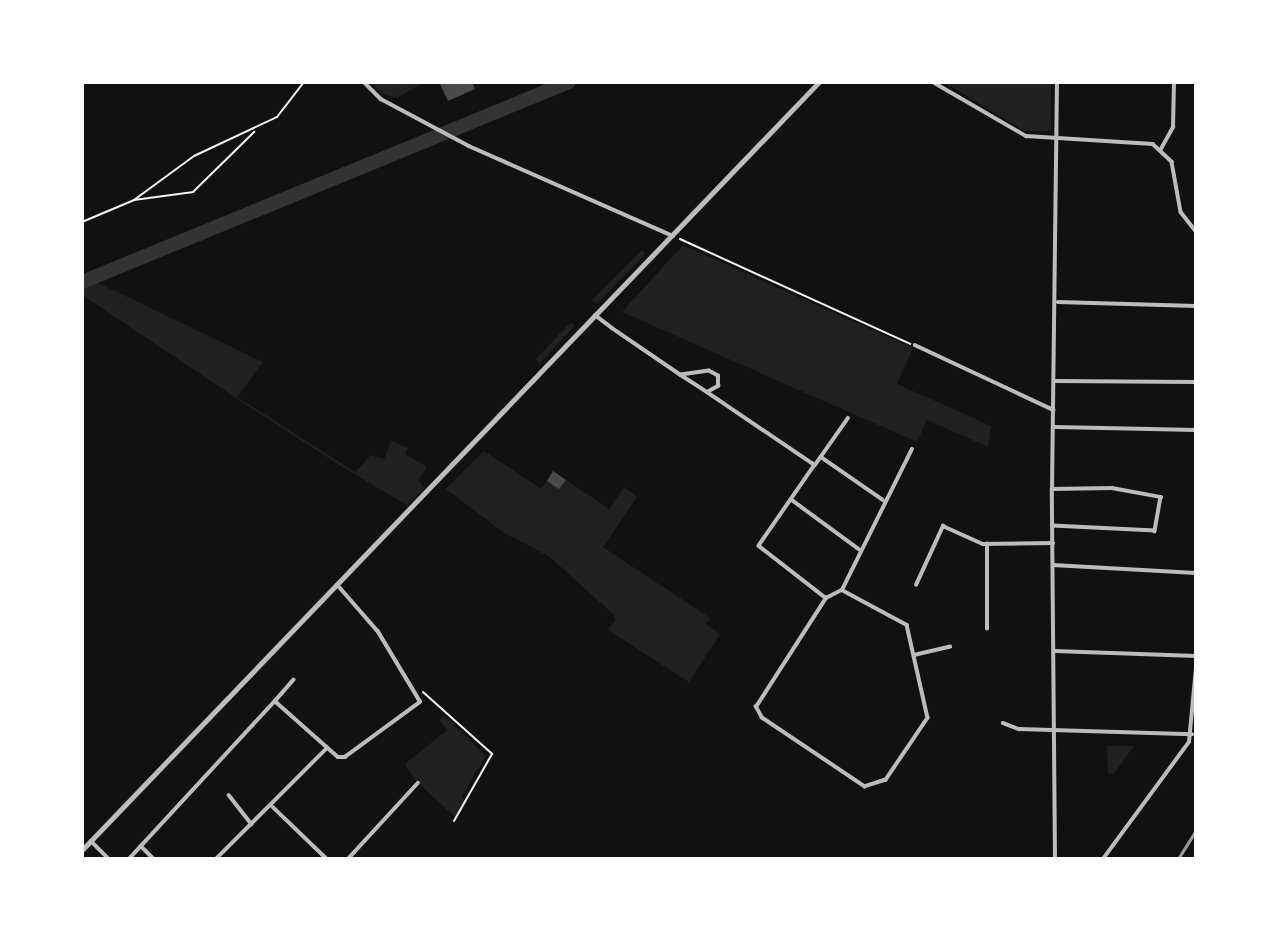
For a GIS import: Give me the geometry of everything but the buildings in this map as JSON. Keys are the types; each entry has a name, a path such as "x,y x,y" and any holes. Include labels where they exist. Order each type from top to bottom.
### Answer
{"street":[{"path":"364,82 381,99 453,138 673,236"},
{"path":"82,850 819,82"},
{"path":"933,82 1026,136 1143,140 1161,149 1172,162 1181,212 1196,231"},
{"path":"1055,859 1052,489 1057,302 1057,82"},
{"path":"1161,149 1173,127 1174,82"},
{"path":"1057,302 1196,306"},
{"path":"595,315 814,465"},
{"path":"915,345 1054,410"},
{"path":"681,375 714,373 718,386 707,392"},
{"path":"1054,381 1196,382"},
{"path":"826,598 760,549 791,499 848,418"},
{"path":"1055,427 1196,430"},
{"path":"821,457 883,500 889,500 912,449"},
{"path":"1052,489 1112,488 1161,497 1155,531 1053,526"},
{"path":"791,499 860,550"},
{"path":"842,590 907,625 929,718 925,729 886,780 865,787 762,718 756,708 826,598 842,590 883,500"},
{"path":"916,585 943,526 987,544 1053,543"},
{"path":"987,544 987,629"},
{"path":"1054,565 1196,573"},
{"path":"275,701 327,748 345,757 420,702 378,632 338,585"},
{"path":"914,655 950,646"},
{"path":"1055,651 1196,656"},
{"path":"1103,859 1192,734 1196,668"},
{"path":"129,859 293,680"},
{"path":"1003,723 1019,729 1192,734"},
{"path":"216,859 273,806 327,748"},
{"path":"348,859 418,783"},
{"path":"229,795 252,824"},
{"path":"273,806 327,859"},
{"path":"91,841 109,859"},
{"path":"141,846 154,859"}],"path":[{"path":"82,222 134,200 194,156 254,131 277,117 304,82"},
{"path":"134,200 193,191 254,131"},
{"path":"673,236 915,345"},
{"path":"423,692 492,754 465,795 454,821"}],"shaded area":[{"path":"370,82 424,82 397,98 382,94"},
{"path":"944,82 1051,82 1051,131 1024,131"},
{"path":"683,245 913,348 897,384 991,426 988,447 927,420 917,442 622,312"},
{"path":"642,250 645,254 597,304 592,300"},
{"path":"90,279 263,362 237,397 355,472 371,455 385,459 390,440 408,448 405,454 427,467 418,480 424,488 407,505 344,468 82,295 82,282"},
{"path":"571,322 575,326 540,363 536,359"},
{"path":"484,451 541,489 553,471 609,509 624,487 637,497 603,547 710,618 706,624 720,634 689,682 608,630 615,620 613,614 550,557 503,532 446,489"},
{"path":"444,715 486,756 462,796 466,802 456,818 415,780 405,764 447,730 439,720"},
{"path":"1107,746 1134,746 1113,775 1108,773"}],"waterway":[{"path":"82,282 569,82"}],"railway":[{"path":"1178,859 1196,830"}]}
